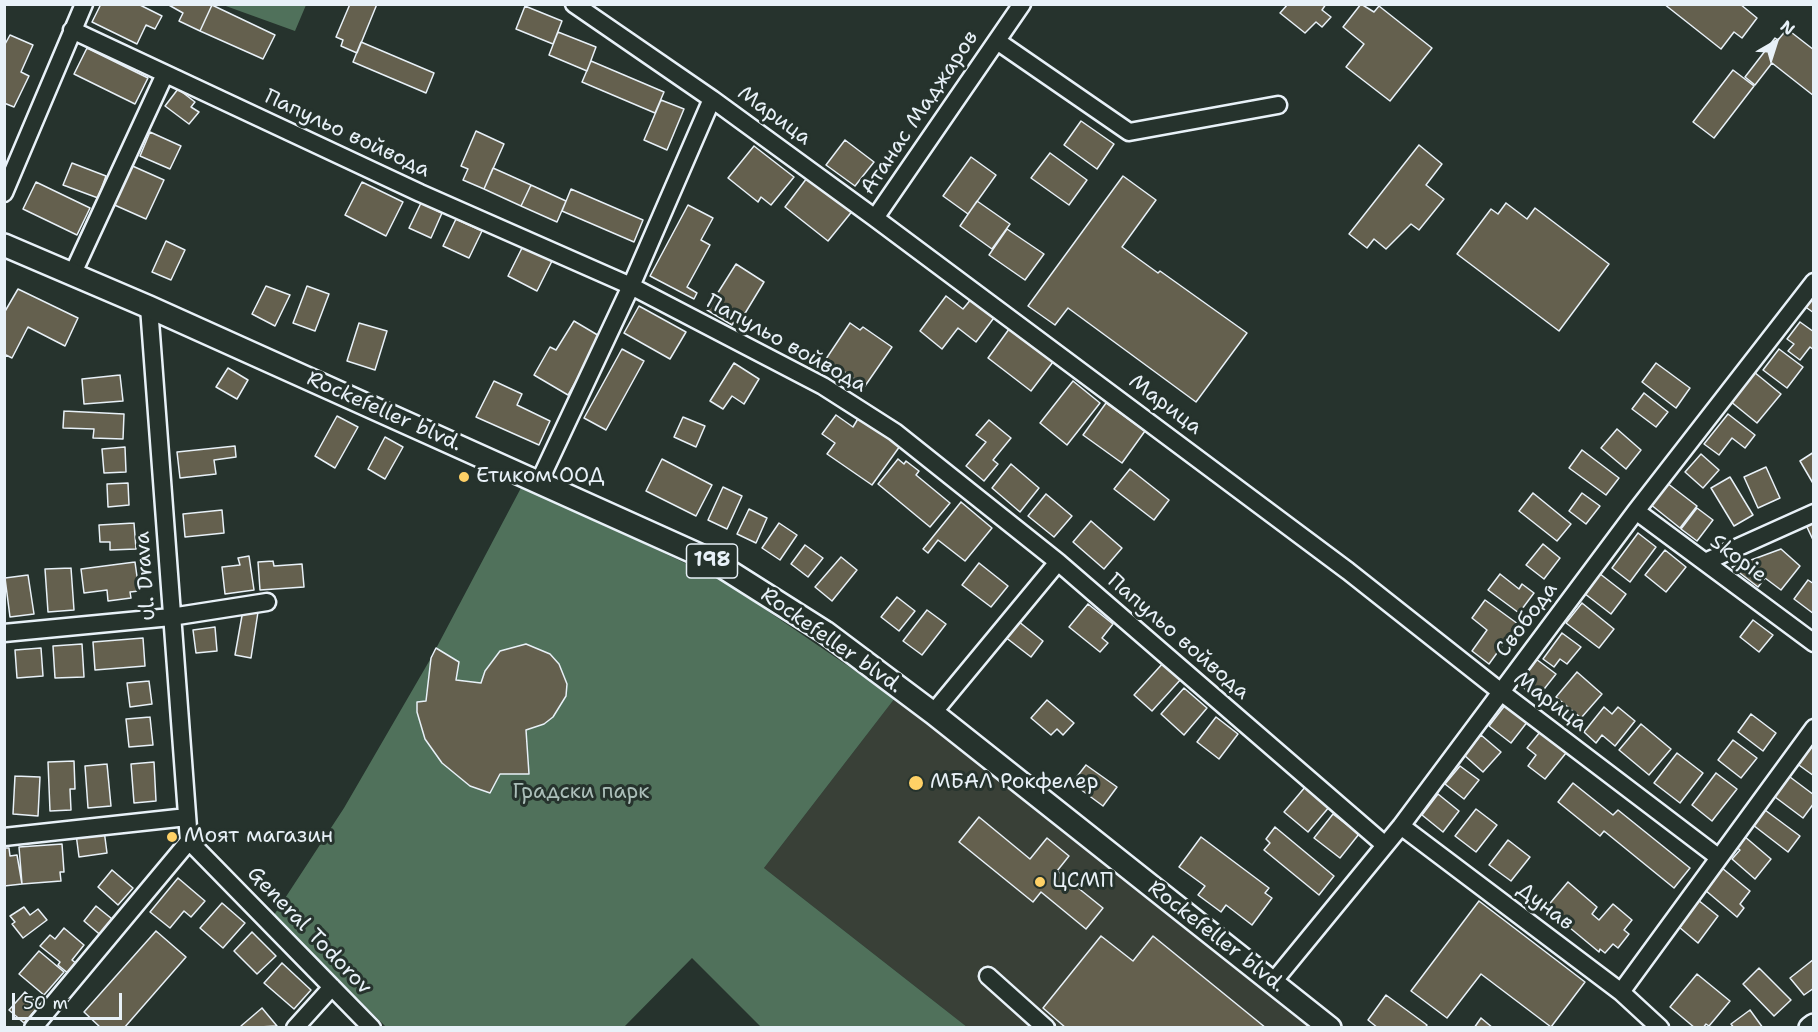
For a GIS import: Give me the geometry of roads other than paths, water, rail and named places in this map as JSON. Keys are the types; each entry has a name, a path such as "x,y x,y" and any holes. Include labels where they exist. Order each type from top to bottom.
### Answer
{"main road":[{"name":"Rockefeller blvd.","path":"4,244 713,561 825,633 933,713 1330,1028"},
{"path":"1810,1028 1814,1024"}],"street":[{"path":"4,194 84,4"},
{"name":"Марица","path":"574,4 712,99 875,218 1348,572 1501,692 1719,857"},
{"name":"Атанас Маджаров","path":"875,218 1022,4"},
{"name":"Папульо войвода","path":"72,30 420,193 631,286 823,386 895,432 1058,562 1385,845"},
{"path":"997,41 1129,132 1278,105"},
{"path":"73,273 165,74"},
{"path":"539,482 631,286 712,99"},
{"name":"Свобода","path":"1273,982 1401,826 1636,511 1814,282"},
{"name":"ul. Drava","path":"149,307 189,841"},
{"name":"Skopie","path":"1636,511 1814,643"},
{"path":"1705,562 1814,513"},
{"path":"933,713 1058,562"},
{"path":"4,633 171,617 267,602"},
{"path":"1621,992 1814,728"},
{"path":"4,837 187,817"},
{"name":"Дунав","path":"1401,826 1621,992 1660,1028"},
{"path":"33,1028 189,841"},
{"name":"General Todorov","path":"189,841 372,1028"},
{"path":"988,976 1046,1028"},
{"path":"295,1028 332,987"}],"place":[{"name":"Етиком ООД","path":"464,477"},
{"name":"МБАЛ Рокфелер","path":"916,783"},
{"name":"Моят магазин","path":"172,837"},
{"name":"ЦСМП","path":"1040,882"}],"park label":[{"name":"Градски парк","path":"581,793"}]}
